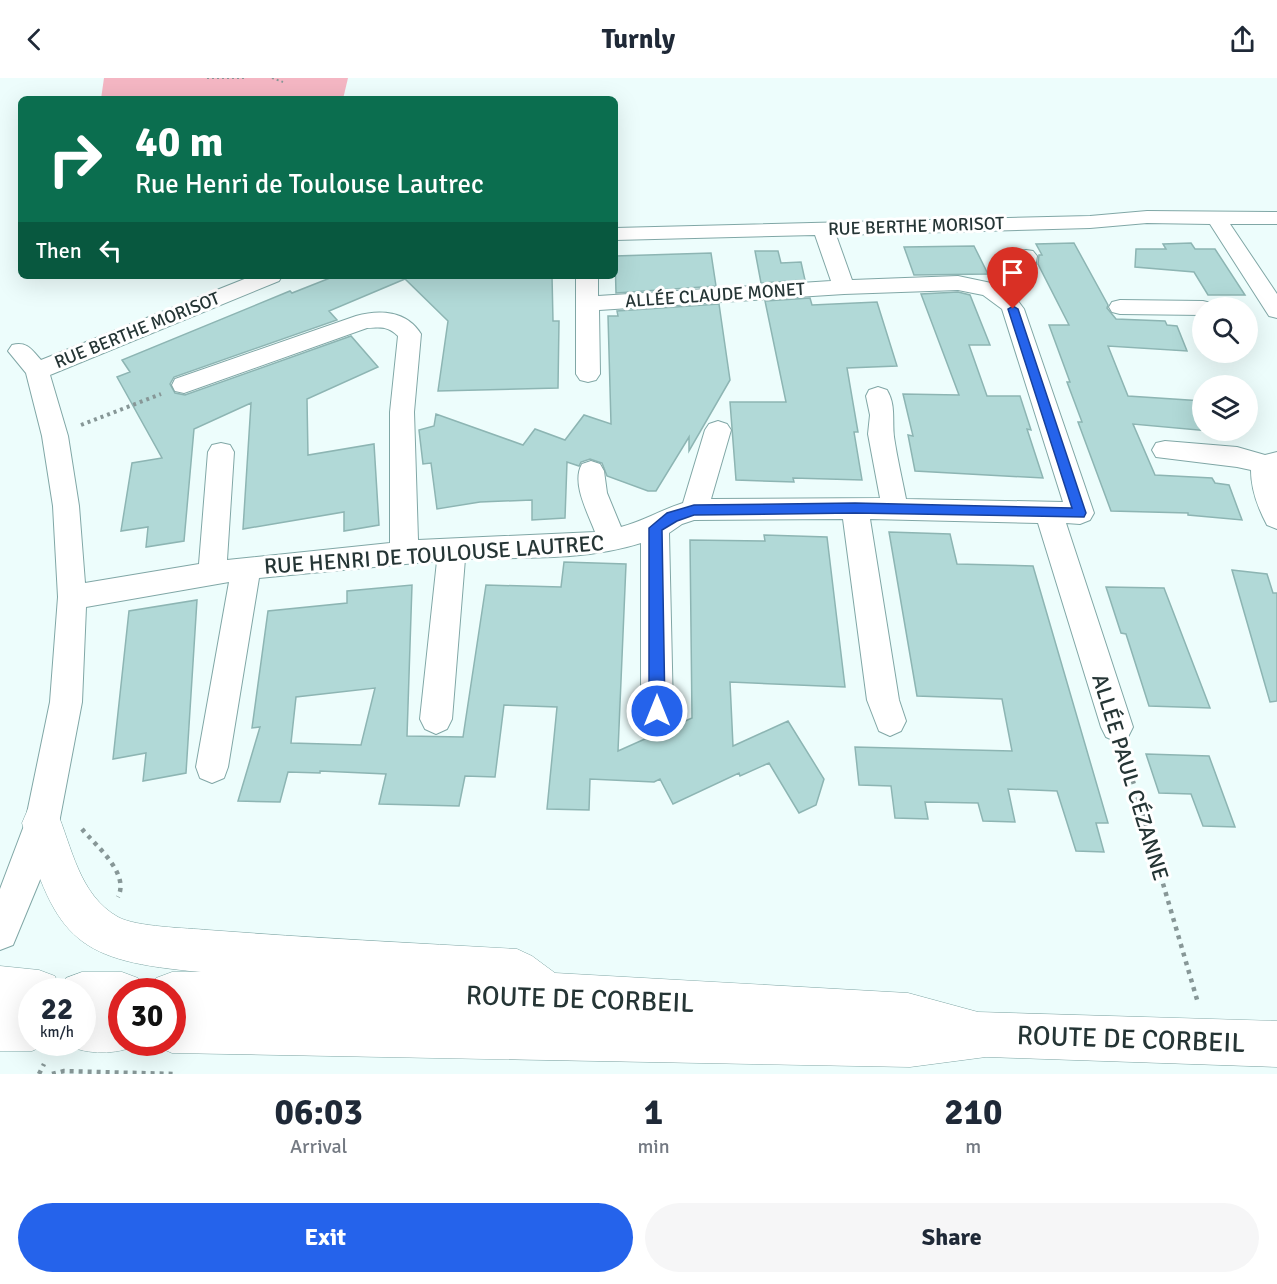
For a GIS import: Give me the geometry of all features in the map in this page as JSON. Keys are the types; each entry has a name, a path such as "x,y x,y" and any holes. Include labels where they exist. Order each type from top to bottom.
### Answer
{"main road":[{"path":"42,823 56,870 68,894 82,913 107,935 154,946 242,954 517,971 547,995"},
{"path":"0,988 18,990"},
{"name":"ROUTE DE CORBEIL","path":"186,994 547,995 908,1016 986,1035"},
{"path":"0,1028 18,1028"},
{"name":"ROUTE DE CORBEIL","path":"186,1030 910,1044 986,1035 1277,1044"}],"street":[{"name":"RUE BERTHE MORISOT","path":"618,234 1090,222 1147,217 1277,218"},
{"path":"1217,219 1276,310"},
{"path":"824,230 844,286"},
{"path":"998,293 1023,276 1026,256"},
{"name":"RUE BERTHE MORISOT","path":"55,436 29,361 262,279"},
{"path":"587,279 588,374"},
{"name":"ALLÉE CLAUDE MONET","path":"587,304 844,286 958,283 990,289 998,293"},
{"name":"RUE HENRI DE TOULOUSE LAUTREC","path":"72,597 246,568 452,548 612,541 655,528 672,517 694,510 855,508 1080,513 1013,309 998,293"},
{"path":"1120,307 1192,308"},
{"path":"1258,309 1276,310"},
{"path":"184,385 344,327 383,319 399,324 410,334 402,412 404,552"},
{"path":"878,396 882,416 881,434 894,509"},
{"path":"694,510 718,430"},
{"path":"0,932 32,858 42,823 66,702 72,597 66,506 55,436"},
{"path":"1165,450 1238,457 1273,464"},
{"path":"212,573 221,452"},
{"path":"1273,464 1264,471 1265,487 1277,518"},
{"path":"591,471 594,493 612,541"},
{"path":"855,508 883,700 890,721"},
{"name":"ALLÉE PAUL CÉZANNE","path":"1049,513 1117,728"},
{"path":"655,528 657,711"},
{"path":"436,719 452,548"},
{"path":"212,767 246,568"}],"path":[{"path":"207,78 245,78"},
{"path":"272,78 284,82"},
{"path":"55,436 184,385"},
{"name":"ALLÉE PAUL CÉZANNE","path":"1117,728 1209,1041"},
{"path":"52,1074 64,1071 174,1074"}],"shaded area":[{"path":"104,78 348,78 344,96 101,96"}],"building":[{"path":"1074,243 1108,305 1107,308 1116,319 1165,321 1167,325 1177,326 1187,351 1108,346 1128,396 1192,400 1192,429 1133,424 1155,475 1212,478 1215,483 1229,485 1242,520 1188,515 1188,513 1111,511 1078,422 1082,422 1049,325 1069,325 1038,264 1039,255 1042,255 1036,244"},
{"path":"1191,243 1195,249 1215,249 1245,295 1208,295 1194,272 1135,267 1136,249 1166,249 1163,244"},
{"path":"974,246 988,274 914,275 904,247"},
{"path":"755,251 778,251 781,263 801,262 805,280 761,283"},
{"path":"711,253 716,286 616,293 618,256"},
{"path":"327,279 405,279 329,311 337,320 174,377 170,384 175,393 185,395 351,336 378,367 307,399 308,455 374,444 379,525 344,531 344,512 243,529 251,403 194,429 184,541 146,547 148,527 121,531 132,463 162,458 117,377 130,372 122,360 290,291 292,293"},
{"path":"405,279 552,279 553,321 559,321 558,388 438,391 448,321"},
{"path":"958,292 970,295 990,345 969,345 987,396 1020,396 1031,430 1027,429 1043,478 915,471 908,435 913,436 903,394 959,395 921,294"},
{"path":"810,298 812,305 877,302 897,366 847,368 858,432 854,432 862,480 793,478 794,482 736,480 730,402 786,402 765,301"},
{"path":"719,304 730,380 689,451 689,437 656,491 648,491 607,476 602,463 590,459 581,462 579,466 567,462 565,518 532,520 532,500 480,502 437,509 431,463 423,464 419,430 434,426 436,414 523,445 535,429 565,440 584,415 611,424 608,316 618,316 617,311"},
{"path":"889,532 950,534 957,564 1033,566 1108,823 1096,823 1104,852 1076,851 1057,791 1008,789 1015,822 983,821 978,803 925,802 928,819 895,818 891,786 859,785 855,747 1012,751 1002,699 917,696"},
{"path":"764,535 827,537 845,687 730,682 733,746 788,721 824,779 816,805 799,813 769,763 740,776 739,773 673,804 660,779 654,782 590,779 589,810 547,809 557,707 504,705 495,777 465,776 459,806 379,804 386,774 320,771 320,773 288,772 280,802 238,801 260,727 252,728 268,611 347,603 347,591 412,585 407,736 463,737 486,585 561,587 564,562 626,564 618,751 692,718 690,540 765,541","holes":["375,688 361,745 291,743 296,697"]},
{"path":"1232,570 1267,574 1273,593 1277,593 1277,701 1270,702"},
{"path":"1106,587 1164,588 1210,708 1149,706 1126,634 1121,633"},
{"path":"197,600 186,773 143,781 146,753 113,759 129,611"},
{"path":"1146,754 1209,756 1235,827 1203,826 1191,794 1159,793"}],"route":[{"path":"657,711 655,528 672,517 694,510 855,508 1080,513 1013,309"}]}
